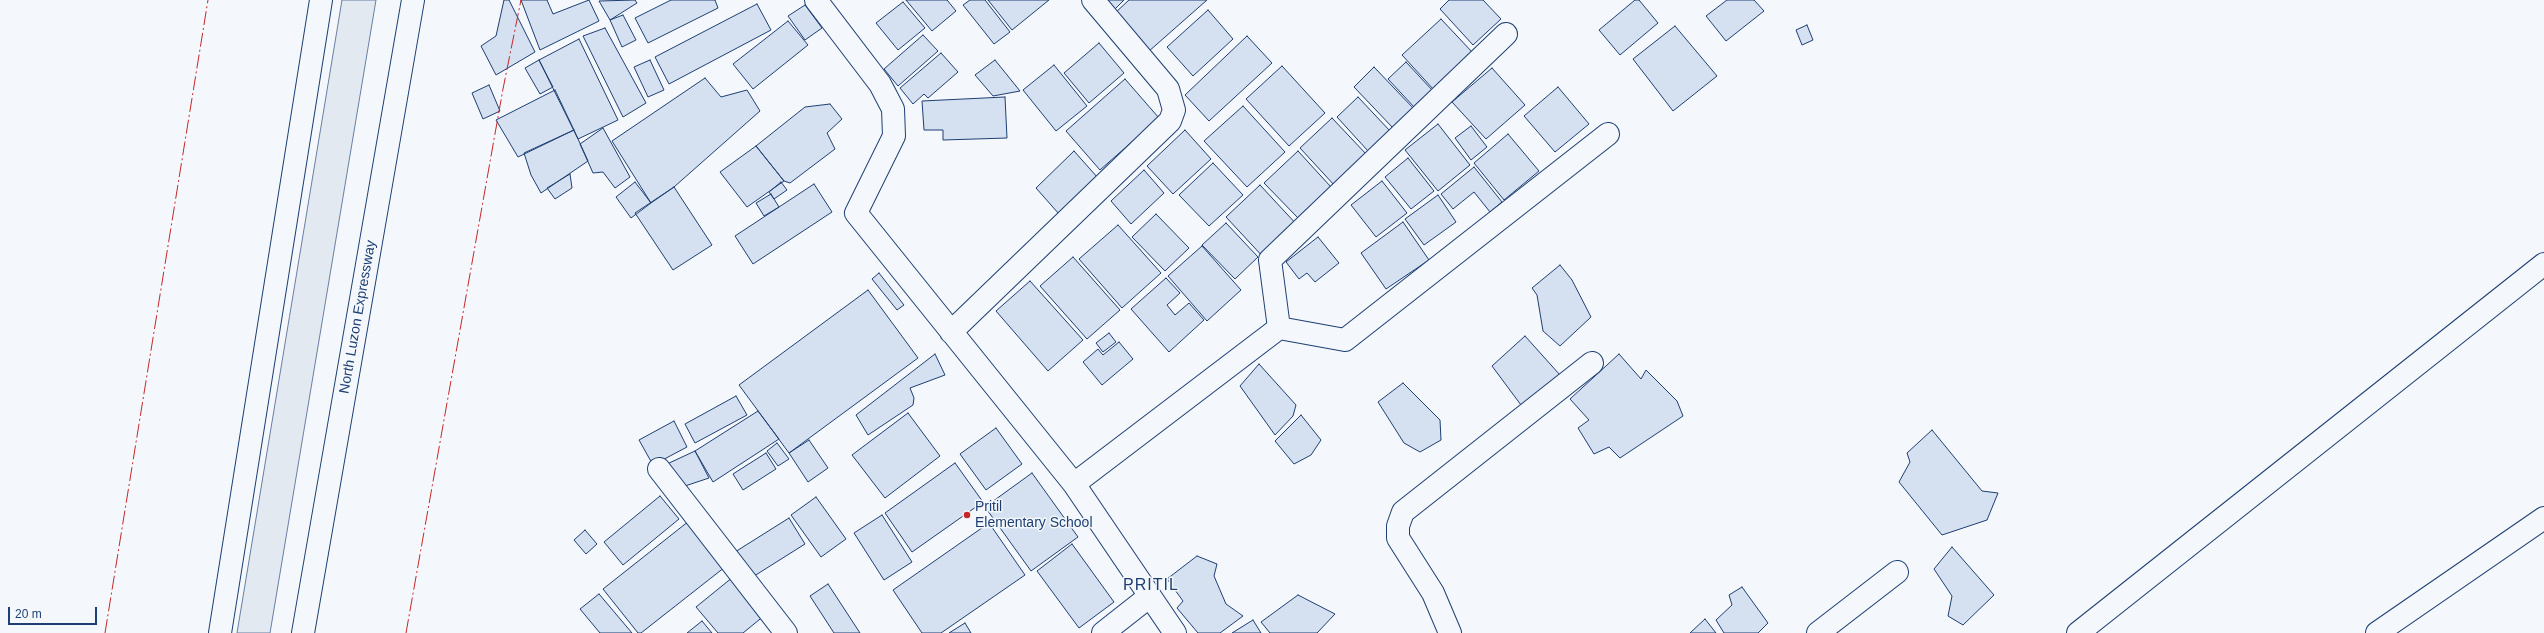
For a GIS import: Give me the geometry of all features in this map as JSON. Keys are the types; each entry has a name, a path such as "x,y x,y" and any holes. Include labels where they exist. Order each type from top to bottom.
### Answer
{"main road":[{"path":"220,633 322,0"},
{"name":"North Luzon Expressway","path":"303,633 413,0"},
{"path":"816,0 880,84 893,109 894,136 856,213 1074,484 1176,633"},
{"path":"951,332 1170,122 1174,110 1168,89 1093,0"},
{"path":"1279,328 1270,260 1506,34"},
{"path":"1074,484 1279,328 1345,340 1608,134"},
{"path":"2078,633 2544,264"},
{"path":"1450,633 1433,593 1398,538 1398,526 1403,512 1592,363"},
{"path":"659,470 786,633"},
{"path":"2377,633 2544,518"},
{"path":"1818,633 1897,572"},
{"path":"1104,633 1150,596"}],"shaded area":[{"path":"342,0 376,0 270,633 237,633"}],"building":[{"path":"504,0 509,0 535,52 496,75 481,46 496,36"},
{"path":"521,0 547,0 553,14 589,0 599,21 540,50"},
{"path":"635,0 637,3 610,20 599,1"},
{"path":"671,0 715,0 718,8 648,43 635,18"},
{"path":"906,0 947,0 956,11 932,31"},
{"path":"970,0 985,0 1010,32 994,44 963,5"},
{"path":"988,0 1049,0 1012,30"},
{"path":"1101,0 1124,0 1112,12"},
{"path":"1129,0 1207,0 1148,52 1114,14"},
{"path":"1449,0 1483,0 1501,19 1473,45 1440,9"},
{"path":"1635,0 1639,0 1658,23 1620,55 1599,30"},
{"path":"1727,0 1754,0 1764,11 1726,41 1706,16"},
{"path":"903,2 925,28 898,50 876,23"},
{"path":"757,4 771,30 669,84 655,57"},
{"path":"805,5 822,28 805,40 788,16"},
{"path":"1208,10 1233,39 1193,76 1167,47"},
{"path":"623,15 636,40 622,47 610,20"},
{"path":"1441,19 1473,53 1434,90 1402,55"},
{"path":"788,21 808,45 753,89 733,64"},
{"path":"1807,25 1813,40 1802,45 1796,30"},
{"path":"1675,26 1717,76 1673,111 1633,59"},
{"path":"605,28 646,103 623,117 583,36"},
{"path":"923,35 938,51 898,86 884,69"},
{"path":"1247,36 1272,63 1209,121 1185,95"},
{"path":"579,39 618,120 578,139 539,60"},
{"path":"1099,43 1124,73 1089,103 1064,73"},
{"path":"941,53 958,72 928,98 924,94 913,104 900,88"},
{"path":"539,60 553,87 540,94 525,68"},
{"path":"650,60 664,90 648,97 634,67"},
{"path":"995,60 1020,91 993,96 975,75"},
{"path":"1406,62 1433,91 1415,108 1388,79"},
{"path":"1054,65 1087,106 1056,131 1023,90"},
{"path":"1282,66 1325,113 1289,146 1246,99"},
{"path":"1374,67 1414,109 1393,128 1354,87"},
{"path":"1492,68 1525,105 1486,139 1452,102"},
{"path":"705,78 721,97 747,90 760,111 674,187 651,203 612,141"},
{"path":"1125,79 1159,118 1100,170 1066,131"},
{"path":"489,85 500,111 483,119 472,93"},
{"path":"1558,87 1589,124 1555,152 1524,116"},
{"path":"555,90 574,130 518,157 496,120"},
{"path":"1005,97 1007,138 943,140 943,130 924,130 922,101"},
{"path":"1358,97 1390,131 1368,151 1337,117"},
{"path":"830,104 842,119 827,133 835,149 790,183 784,181 756,146 805,107"},
{"path":"1243,106 1285,152 1247,187 1204,141"},
{"path":"1332,118 1367,155 1335,186 1300,148"},
{"path":"1438,124 1470,165 1438,191 1405,150"},
{"path":"1471,126 1487,147 1471,160 1455,138"},
{"path":"603,128 630,177 615,188 603,172 593,173 580,144"},
{"path":"574,130 588,161 541,193 531,175 524,153"},
{"path":"1185,130 1211,159 1173,194 1147,166"},
{"path":"1508,134 1539,171 1504,200 1474,163"},
{"path":"756,146 784,181 747,207 720,172"},
{"path":"1074,151 1098,178 1059,214 1036,188"},
{"path":"1298,151 1331,187 1298,218 1264,183"},
{"path":"1408,158 1434,191 1411,209 1385,177"},
{"path":"1213,163 1243,195 1209,226 1179,195"},
{"path":"1474,167 1502,202 1490,212 1474,192 1453,209 1441,194"},
{"path":"1144,170 1164,193 1131,224 1111,201"},
{"path":"570,174 572,188 555,199 547,188"},
{"path":"1382,181 1407,213 1376,237 1351,205"},
{"path":"635,182 651,203 631,218 616,197"},
{"path":"781,182 787,190 774,199 769,192"},
{"path":"814,184 832,212 753,264 735,236"},
{"path":"1260,185 1299,227 1265,259 1226,217"},
{"path":"674,187 712,245 673,270 635,213"},
{"path":"771,194 779,207 764,216 756,203"},
{"path":"1438,195 1456,222 1424,245 1405,219"},
{"path":"1156,214 1189,248 1165,271 1132,237"},
{"path":"1403,222 1429,260 1386,289 1361,253"},
{"path":"1226,223 1258,257 1235,279 1202,245"},
{"path":"1118,225 1161,273 1122,308 1079,259"},
{"path":"1318,237 1339,263 1315,282 1307,273 1299,279 1286,262"},
{"path":"1202,246 1241,290 1207,321 1168,276"},
{"path":"1073,257 1120,310 1087,339 1040,286"},
{"path":"1560,265 1572,280 1591,317 1560,346 1543,331 1537,295 1532,288"},
{"path":"879,273 904,305 897,310 872,279"},
{"path":"1166,278 1180,293 1167,305 1175,315 1189,303 1204,320 1169,352 1131,309"},
{"path":"1030,281 1083,340 1048,371 996,311"},
{"path":"868,290 918,358 789,453 739,385"},
{"path":"1109,333 1116,342 1103,352 1096,343"},
{"path":"1525,336 1560,375 1521,405 1492,366"},
{"path":"1119,342 1133,359 1102,385 1083,362 1098,349 1103,355"},
{"path":"935,354 945,375 910,388 914,398 913,405 868,435 856,415"},
{"path":"1619,354 1641,379 1646,370 1677,401 1683,416 1620,458 1609,447 1594,454 1578,428 1589,420 1570,399"},
{"path":"1259,364 1296,405 1293,416 1275,435 1240,386"},
{"path":"1403,383 1440,420 1441,440 1420,452 1404,443 1378,402"},
{"path":"736,396 747,415 695,443 685,424"},
{"path":"758,411 779,439 713,482 695,451"},
{"path":"908,413 940,456 885,498 852,455"},
{"path":"1301,415 1321,440 1311,455 1294,464 1275,441"},
{"path":"674,421 687,447 653,465 639,440"},
{"path":"996,428 1022,464 986,490 960,454"},
{"path":"1932,430 1982,491 1998,493 1987,520 1942,535 1899,482 1910,462 1907,453"},
{"path":"809,440 828,468 808,482 789,453"},
{"path":"777,443 789,459 778,466 767,451"},
{"path":"695,451 709,478 679,488 667,464"},
{"path":"766,453 776,469 743,490 733,474"},
{"path":"955,463 983,502 912,552 885,513"},
{"path":"1032,473 1078,537 1031,571 985,507"},
{"path":"660,496 679,519 623,565 604,542"},
{"path":"816,497 846,539 821,557 791,515"},
{"path":"882,515 912,562 884,580 854,533"},
{"path":"789,518 805,544 751,578 735,552"},
{"path":"689,521 725,567 641,633 638,633 603,589"},
{"path":"989,523 1025,575 941,633 922,633 893,590"},
{"path":"585,530 597,544 586,554 574,540"},
{"path":"1072,544 1114,602 1079,628 1037,571"},
{"path":"1952,547 1994,595 1963,625 1948,616 1952,596 1934,569"},
{"path":"1197,556 1217,564 1214,576 1226,604 1243,616 1220,633 1198,633 1177,608 1183,601 1167,579"},
{"path":"733,577 765,615 743,633 718,633 696,607"},
{"path":"828,584 860,633 834,633 810,596"},
{"path":"1742,587 1768,623 1758,633 1724,633 1716,620 1732,605 1729,595"},
{"path":"599,594 632,633 600,633 580,609"},
{"path":"1298,595 1335,614 1317,633 1270,633 1261,622"},
{"path":"1705,619 1716,633 1690,633"},
{"path":"1253,620 1261,633 1232,633"},
{"path":"702,621 712,633 687,633"},
{"path":"965,623 971,633 949,633"}],"power":[{"path":"105,633 208,0"},
{"path":"406,633 503,89 521,0"}],"place":[{"name":"Pritil Elementary School","path":"967,515"}],"district":[{"name":"PRITIL","path":"1151,586"}]}
